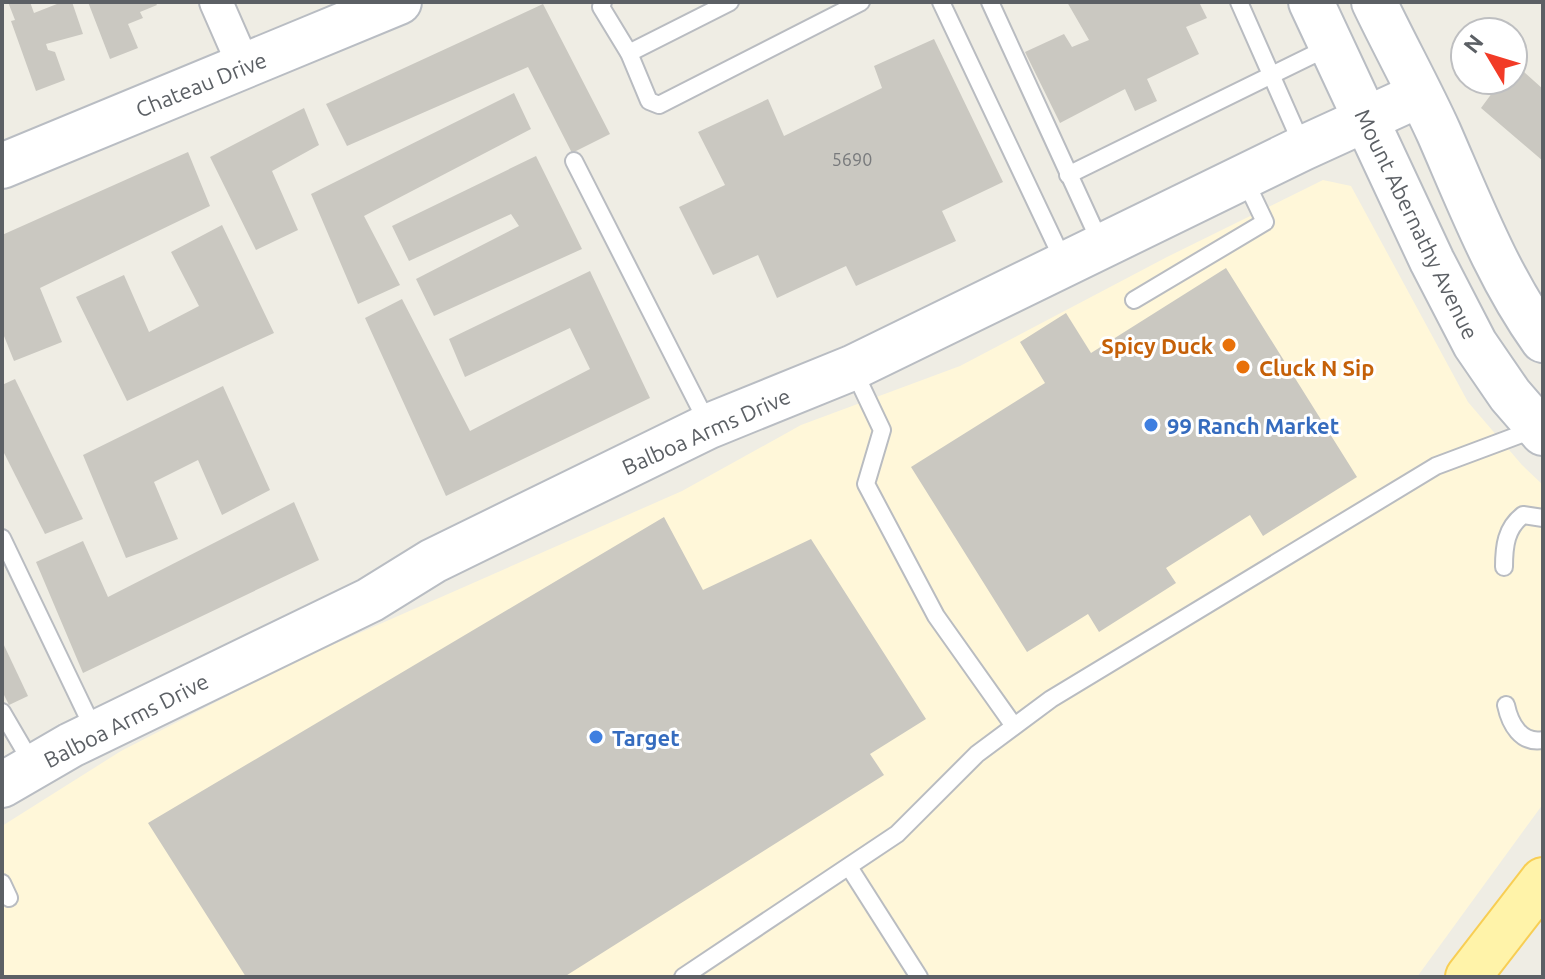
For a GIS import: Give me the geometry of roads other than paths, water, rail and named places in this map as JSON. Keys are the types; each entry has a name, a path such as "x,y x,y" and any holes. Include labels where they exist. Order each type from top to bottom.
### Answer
{"main road":[{"path":"1468,977 1543,880"}],"street":[{"path":"216,2 244,66"},
{"name":"Chateau Drive","path":"2,166 399,2"},
{"name":"Mount Abernathy Avenue","path":"1311,2 1432,261 1475,344 1510,395 1541,430"},
{"path":"1374,2 1488,244 1523,313 1543,340"},
{"name":"Balboa Arms Drive","path":"18,776 95,733 370,600 433,561 709,426 852,368 1303,148 1419,95"}],"lane":[{"path":"603,2 601,7 629,53 649,101 659,105 861,2"},
{"path":"629,53 730,2"},
{"path":"941,2 1083,254"},
{"path":"990,2 1068,175 1083,254"},
{"path":"1239,2 1303,148"},
{"path":"1068,175 1331,46"},
{"path":"574,161 709,426"},
{"path":"1134,300 1265,222 1244,177"},
{"path":"852,368 882,430 866,484 936,616 1014,726"},
{"path":"683,977 897,834 977,754 1051,699 1436,466 1541,430"},
{"path":"1504,567 1506,539 1512,523 1523,515 1543,518"},
{"path":"2,538 95,733"},
{"path":"1506,705 1512,726 1526,739 1541,741"},
{"path":"2,712 18,776"},
{"path":"849,867 919,977"}],"place":[{"name":"Spicy Duck","path":"1229,345"},
{"name":"Cluck N Sip","path":"1243,367"},
{"name":"99 Ranch Market","path":"1151,425"},
{"name":"Target","path":"596,737"}]}
